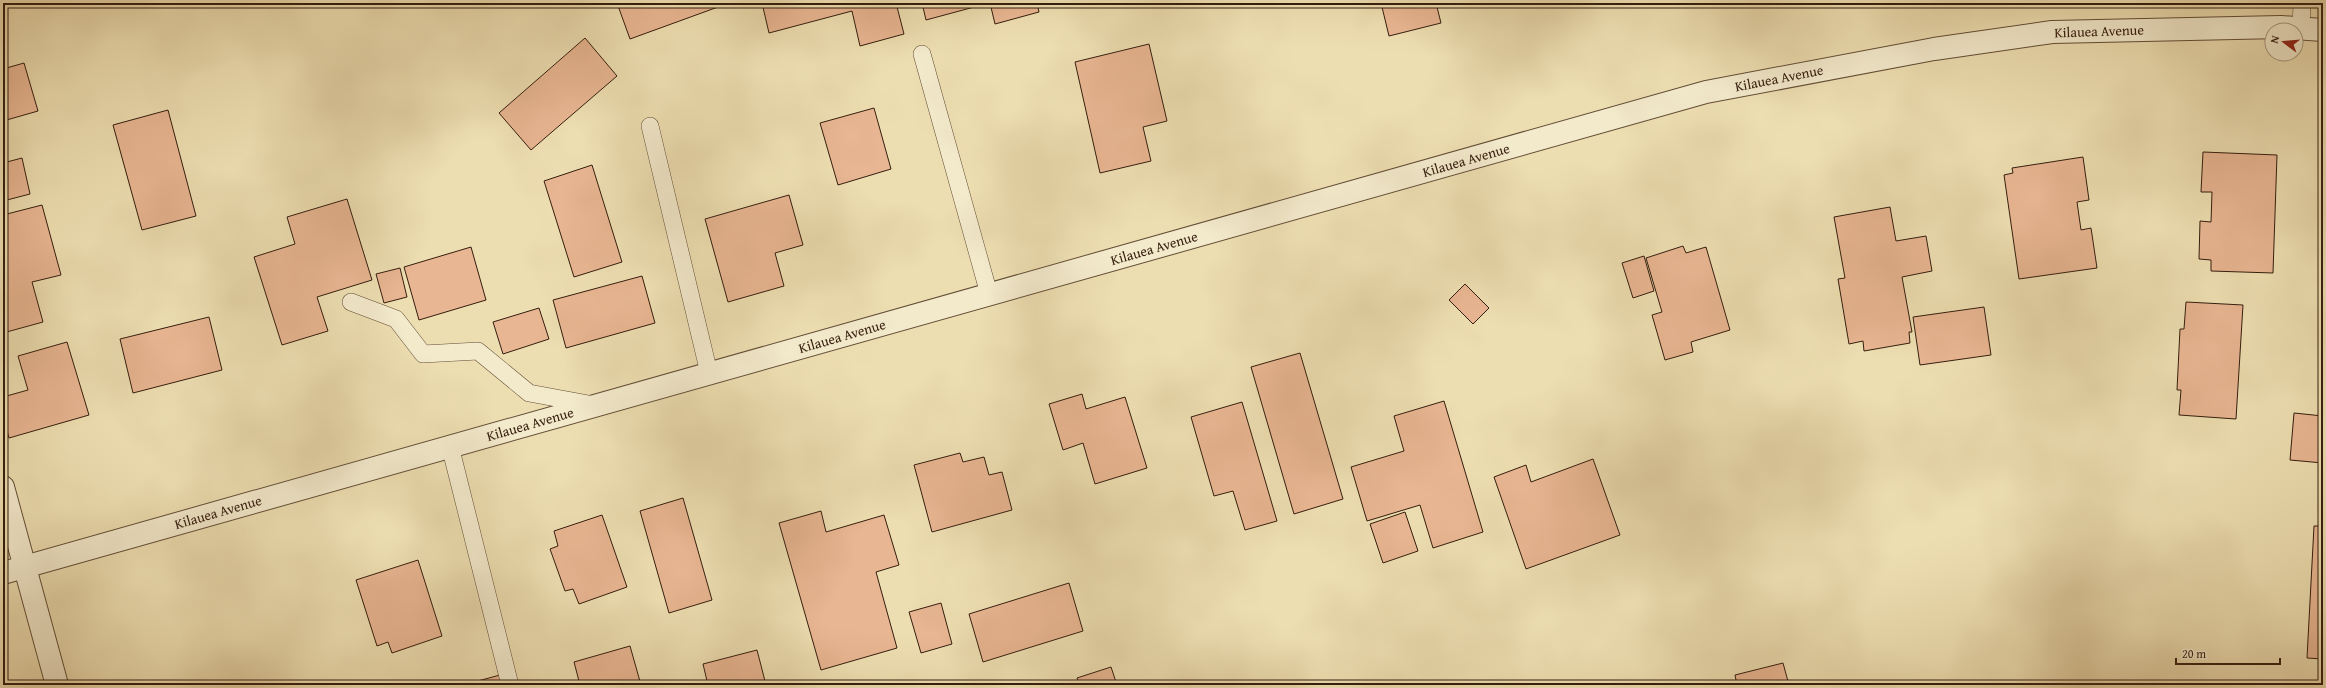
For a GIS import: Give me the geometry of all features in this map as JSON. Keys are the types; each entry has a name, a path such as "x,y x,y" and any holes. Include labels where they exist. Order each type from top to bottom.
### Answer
{"street":[{"name":"Kilauea Avenue","path":"3,573 1706,92 1934,49 2052,32 2264,27"},
{"name":"Kilauea Avenue","path":"2304,29 2323,30"},
{"path":"3,487 26,566 57,685"}],"lane":[{"path":"2301,22 2302,3"},
{"path":"922,54 989,294"},
{"path":"650,126 709,373"},
{"path":"351,302 396,319 423,354 478,351 529,393 596,405"},
{"path":"450,446 510,685"}],"building":[{"path":"3,3 25,3 3,9"},
{"path":"617,3 729,3 630,39"},
{"path":"762,3 896,3 904,34 860,46 852,11 769,33"},
{"path":"922,3 989,3 926,20"},
{"path":"990,3 1037,3 1039,12 995,24"},
{"path":"1381,3 1436,3 1441,23 1389,36"},
{"path":"585,38 617,76 531,150 499,113"},
{"path":"1149,44 1167,121 1143,127 1151,161 1100,173 1075,62"},
{"path":"24,63 38,111 3,121 3,69"},
{"path":"874,108 891,169 838,185 820,123"},
{"path":"168,110 196,216 142,230 113,125"},
{"path":"2203,152 2277,155 2273,273 2211,271 2211,260 2199,259 2200,221 2211,222 2212,192 2201,192"},
{"path":"2083,157 2089,200 2077,202 2081,230 2091,228 2097,268 2019,279 2004,175 2013,173 2012,168"},
{"path":"22,158 30,194 3,201 3,163"},
{"path":"592,165 622,262 574,277 544,181"},
{"path":"789,195 803,245 775,253 784,286 728,302 705,219"},
{"path":"347,199 372,280 317,297 328,331 282,345 254,257 295,244 287,217"},
{"path":"42,205 61,275 32,282 43,322 3,333 3,215"},
{"path":"1890,207 1896,241 1926,236 1932,271 1902,277 1912,332 1909,332 1910,343 1864,351 1863,341 1849,344 1838,279 1845,278 1834,217"},
{"path":"1683,246 1686,253 1706,247 1730,330 1691,342 1693,352 1665,360 1652,315 1662,312 1646,258"},
{"path":"471,247 486,300 419,320 404,267"},
{"path":"1644,256 1654,291 1633,298 1622,263"},
{"path":"400,268 407,297 384,303 376,274"},
{"path":"642,276 655,323 566,348 553,300"},
{"path":"1465,284 1489,308 1473,324 1449,300"},
{"path":"2186,302 2243,305 2236,419 2179,415 2181,390 2177,390 2180,329 2184,329"},
{"path":"1984,307 1991,355 1920,365 1913,317"},
{"path":"539,308 549,339 503,354 493,322"},
{"path":"209,317 222,370 133,393 120,339"},
{"path":"67,342 89,415 9,438 3,417 3,397 28,390 18,356"},
{"path":"1300,353 1343,499 1294,514 1251,367"},
{"path":"1082,394 1086,409 1125,397 1147,468 1095,484 1083,443 1063,450 1049,404"},
{"path":"1444,401 1483,532 1433,548 1420,505 1367,521 1351,467 1404,451 1394,416"},
{"path":"1242,402 1277,521 1245,530 1233,491 1214,496 1191,417"},
{"path":"2294,413 2323,416 2323,463 2290,460"},
{"path":"960,453 963,462 984,457 989,475 1002,472 1012,510 932,532 914,465"},
{"path":"1593,459 1620,535 1526,569 1494,477 1526,465 1531,482"},
{"path":"683,498 712,600 669,613 640,511"},
{"path":"821,511 826,532 884,515 899,565 876,572 897,648 821,670 779,523"},
{"path":"1405,512 1418,551 1383,563 1370,524"},
{"path":"602,515 627,587 579,604 573,589 565,591 550,549 558,546 554,531"},
{"path":"2314,526 2323,526 2323,659 2307,658"},
{"path":"418,560 442,636 392,653 388,642 377,646 356,580"},
{"path":"1069,583 1083,631 983,662 969,614"},
{"path":"941,603 952,644 921,653 909,612"},
{"path":"630,646 641,685 575,685 574,683 579,681 574,662"},
{"path":"757,650 766,685 708,685 703,664"},
{"path":"1783,663 1789,685 1737,685 1735,675"},
{"path":"1111,667 1117,685 1079,685 1077,678"},
{"path":"500,675 503,685 463,685"}]}
